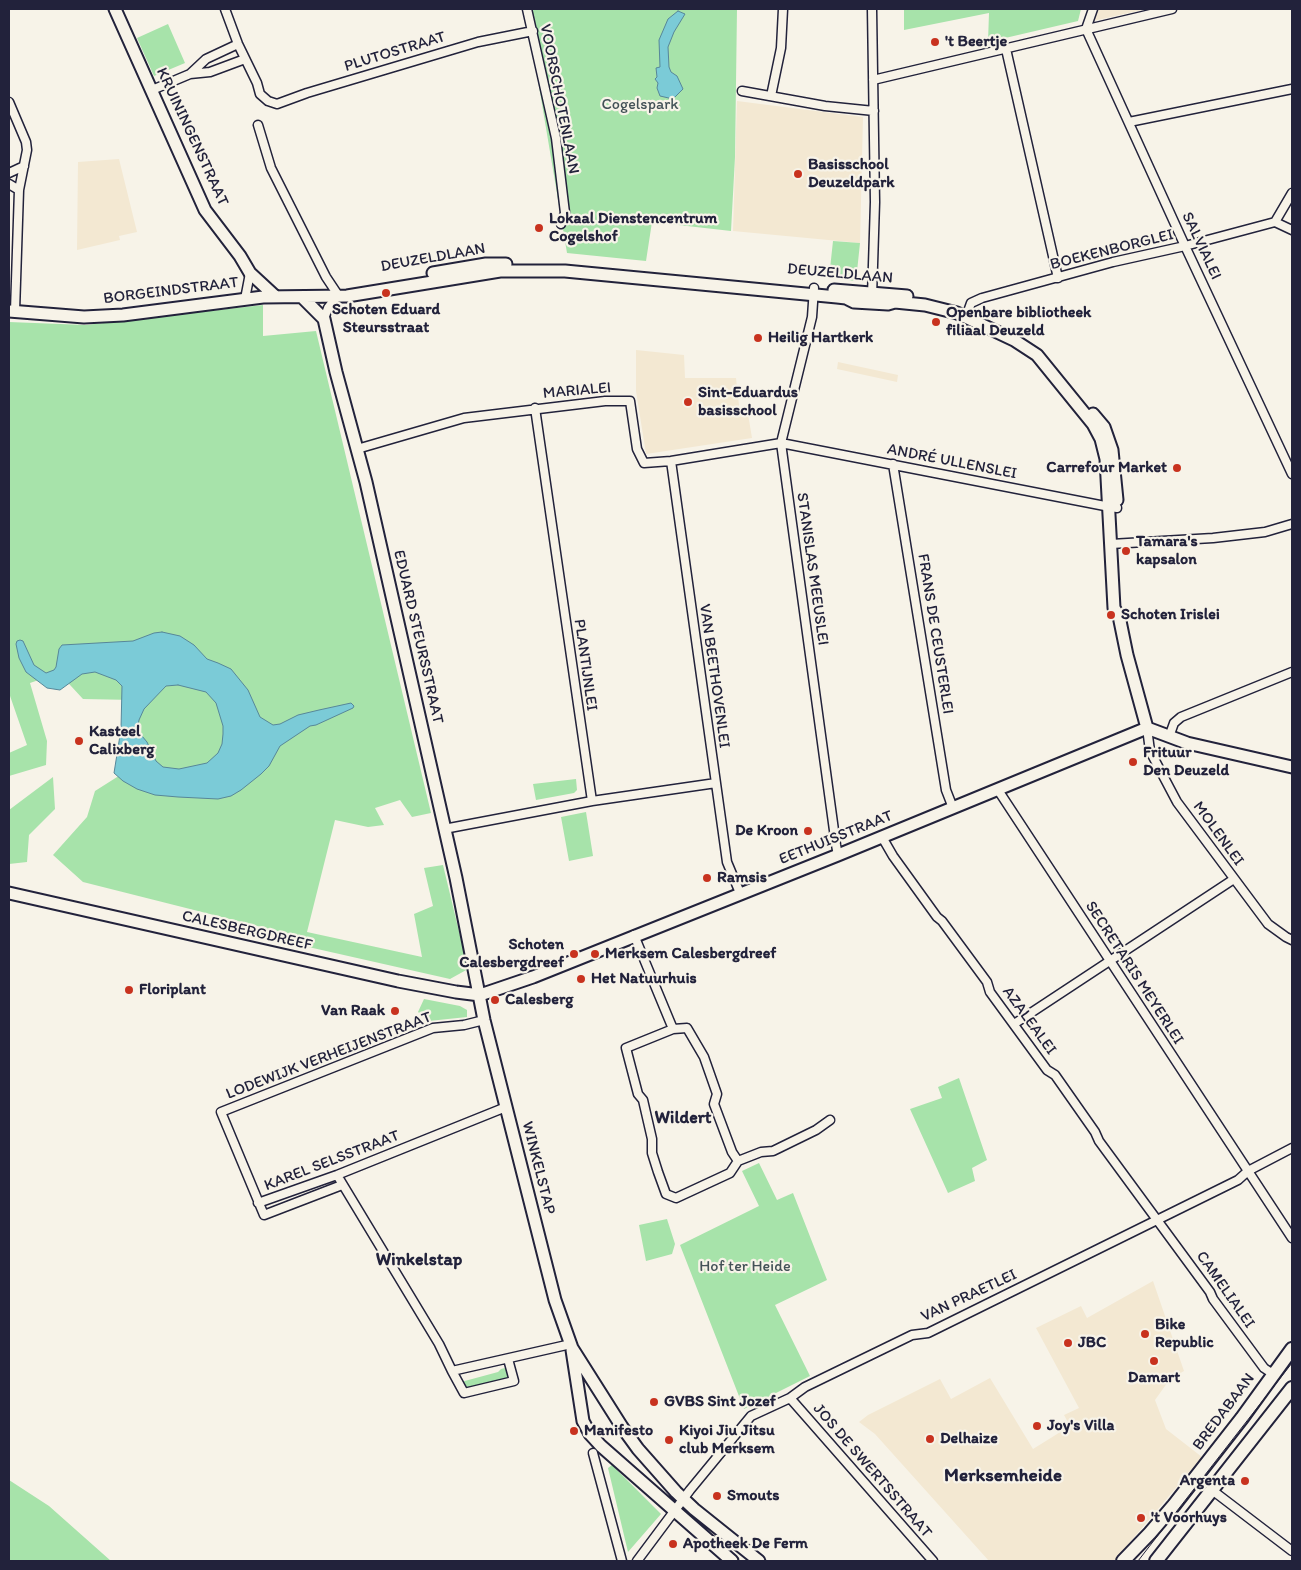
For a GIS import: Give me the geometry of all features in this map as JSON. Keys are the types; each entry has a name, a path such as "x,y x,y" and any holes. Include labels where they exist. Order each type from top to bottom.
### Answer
{"main road":[{"name":"BREDABAAN","path":"1124,1561 1174,1505 1242,1418 1272,1374 1292,1349"},
{"path":"1156,1561 1292,1388"}],"street":[{"name":"KRUININGENSTRAAT","path":"115,9 205,210 240,256 250,273 276,297"},
{"path":"152,90 190,74 210,72 245,59 225,9"},
{"name":"VOORSCHOTENLAAN","path":"527,9 556,138 565,213 561,224"},
{"path":"771,96 781,48 783,9"},
{"path":"872,9 875,202 872,298"},
{"path":"1086,30 1093,9"},
{"path":"873,80 1172,9"},
{"name":"SALVIALEI","path":"1086,30 1292,474"},
{"name":"PLUTOSTRAAT","path":"245,59 257,83 260,94 268,101 277,104 307,93 478,42 533,31"},
{"path":"190,74 206,59 238,44"},
{"path":"1006,49 1058,278"},
{"path":"1129,122 1292,89"},
{"path":"742,91 825,106 874,111"},
{"path":"9,102 26,142 19,190 12,311"},
{"path":"258,125 271,168 326,277 338,295 328,308 324,319 302,298"},
{"path":"9,173 24,166"},
{"path":"9,184 19,190"},
{"path":"1292,193 1275,222 1292,230"},
{"name":"BOEKENBORGLEI","path":"967,314 971,303 982,298 1112,262 1185,246 1275,222"},
{"name":"DEUZELDLAAN","path":"338,295 347,296 467,272 486,264 542,263 872,298 931,299 1018,334 1040,349 1104,427 1112,450 1116,476 1113,508 1115,543 1114,608 1119,616 1127,655 1147,728"},
{"path":"245,299 250,273"},
{"name":"STANISLAS MEEUSLEI","path":"814,292 812,317 781,443 838,855"},
{"name":"BORGEINDSTRAAT","path":"12,311 84,317 123,315 245,299 338,295"},
{"name":"EDUARD STEURSSTRAAT","path":"324,319 366,482 480,995"},
{"name":"MARIALEI","path":"357,449 464,418 605,401 630,401 637,449 644,464 781,443"},
{"name":"PLANTIJNLEI","path":"535,408 592,801"},
{"name":"ANDRÉ ULLENSLEI","path":"781,443 1113,508"},
{"name":"VAN BEETHOVENLEI","path":"671,461 727,862 740,894"},
{"name":"FRANS DE CEUSTERLEI","path":"893,464 946,790 953,808"},
{"path":"1115,543 1213,538 1265,532 1292,524"},
{"path":"1169,737 1174,723 1181,717 1292,672"},
{"path":"1147,728 1187,743 1292,767"},
{"name":"EETHUISSTRAAT","path":"480,995 533,977 838,855 1147,728"},
{"name":"MOLENLEI","path":"1147,728 1150,751 1178,802 1268,924 1292,940"},
{"path":"444,829 592,801 716,783"},
{"name":"SECRETARIS MEYERLEI","path":"998,790 1292,1238"},
{"name":"AZALEALEI","path":"882,837 893,856 937,917 942,921 987,982 990,992 1047,1070 1054,1075 1096,1132 1099,1141 1157,1220"},
{"path":"1014,1024 1234,879"},
{"name":"CALESBERGDREEF","path":"9,892 398,981 480,995"},
{"path":"634,935 673,1029"},
{"name":"WINKELSTAP","path":"480,995 484,1020 555,1300 572,1346 622,1427 655,1469 683,1498 759,1561"},
{"name":"LODEWIJK VERHEIJENSTRAAT","path":"258,1203 221,1112 433,1028 464,1025 484,1020"},
{"path":"738,1161 732,1152 714,1104 717,1094 704,1057 687,1028 673,1029 626,1048 638,1094 643,1100 652,1139 652,1153 666,1194 676,1198 730,1173 738,1161 762,1152 773,1151 816,1130 830,1120"},
{"name":"KAREL SELSSTRAAT","path":"342,1185 264,1215 258,1203 337,1175 506,1107"},
{"name":"VAN PRAETLEI","path":"674,1512 683,1498 751,1416 790,1398 805,1387 891,1345 912,1335 928,1333 1238,1180 1248,1171 1292,1148"},
{"path":"337,1175 439,1344 464,1393 514,1380 508,1359"},
{"name":"CAMELIALEI","path":"1157,1220 1169,1234 1213,1299 1264,1368 1272,1374"},
{"path":"452,1371 572,1346"},
{"name":"WINKELSTAP","path":"572,1346 583,1421 590,1434 600,1446 732,1561"},
{"name":"JOS DE SWERTSSTRAAT","path":"790,1398 933,1561"},
{"path":"593,1452 622,1561"},
{"path":"1212,1490 1292,1551"},
{"path":"637,1561 674,1512"}],"shaded area":[{"path":"1087,9 1147,9 1084,23"},
{"name":"Basisschool Deuzeldpark","path":"737,101 863,117 860,243 733,231"},
{"path":"119,159 137,232 119,236 120,240 77,250 78,162"},
{"name":"Sint-Eduardus basisschool","path":"636,350 684,355 685,378 736,378 740,414 748,414 752,438 646,454 636,391"},
{"path":"838,362 898,375 897,382 837,369"},
{"path":"1153,1281 1184,1371 1170,1379 1155,1400 1166,1429 1202,1457 1114,1561 989,1561 875,1434 859,1422 868,1415 940,1379 951,1399 990,1378 1033,1449 1070,1426 1064,1415 1079,1408 1036,1328 1081,1306 1087,1318"}],"green space":[{"name":"Cogelspark","path":"526,9 737,9 735,157 731,231 652,222 646,261 567,253"},
{"path":"904,9 1081,9 1078,21 988,42 989,13 904,30"},
{"path":"168,24 185,63 154,76 137,38"},
{"path":"833,241 860,243 856,281 829,278"},
{"path":"263,305 263,336 316,331 431,813 412,817 400,800 375,808 384,825 368,827 335,820 307,932 422,957 414,914 433,906 424,868 443,865 468,969 450,979 304,946 305,938 83,882 53,855 87,817 95,791 125,772 134,700 83,699 59,673 30,683 47,741 46,765 9,776 9,753 27,745 9,693 9,322 86,325"},
{"path":"53,777 55,809 29,835 27,862 9,864 9,810"},
{"path":"576,779 577,790 574,793 536,800 533,784"},
{"path":"586,812 593,856 569,861 561,817"},
{"path":"424,999 460,1006 467,1010 467,1017 429,1021 418,1012"},
{"path":"959,1078 987,1160 972,1168 975,1181 948,1193 910,1109 942,1098 938,1087"},
{"name":"Hof ter Heide","path":"759,1163 777,1200 793,1193 827,1280 775,1305 810,1376 744,1409 680,1245 759,1206 742,1171"},
{"path":"667,1219 675,1244 672,1254 646,1261 639,1225"},
{"path":"509,1367 510,1379 467,1390 461,1382 498,1372"},
{"path":"612,1465 661,1514 628,1552 608,1468"},
{"path":"9,1480 49,1506 111,1561 9,1561"}],"water":[{"path":"678,11 685,14 674,32 668,47 669,67 671,72 677,76 683,89 673,99 660,96 657,88 658,83 655,79 657,77 656,68 660,67 659,40 668,19"},
{"path":"162,632 180,636 194,645 207,659 231,669 248,690 260,717 273,725 280,724 298,715 319,710 351,703 354,706 316,725 310,726 280,746 269,766 231,796 218,799 178,797 155,795 137,789 114,773 121,729 122,686 116,680 95,672 82,674 60,690 47,688 26,672 19,658 16,644 17,641 23,641 34,665 46,673 54,670 56,667 59,649 62,645 133,641","holes":["178,685 206,692 216,703 223,726 222,744 218,753 207,763 179,769 163,767 156,761 147,742 137,730 144,709 166,686"]}],"tram line":[{"path":"1138,1561 1292,1363"}],"place":[{"name":"'t Beertje","path":"935,42"},
{"name":"Basisschool Deuzeldpark","path":"798,174"},
{"name":"Lokaal Dienstencentrum Cogelshof","path":"539,228"},
{"name":"Schoten Eduard Steursstraat","path":"386,293"},
{"name":"Openbare bibliotheek filiaal Deuzeld","path":"936,322"},
{"name":"Heilig Hartkerk","path":"758,338"},
{"name":"Sint-Eduardus basisschool","path":"688,402"},
{"name":"Carrefour Market","path":"1177,468"},
{"name":"Tamara's kapsalon","path":"1126,551"},
{"name":"Schoten Irislei","path":"1111,615"},
{"name":"Kasteel Calixberg","path":"79,741"},
{"name":"Frituur Den Deuzeld","path":"1133,762"},
{"name":"De Kroon","path":"808,831"},
{"name":"Ramsis","path":"707,878"},
{"name":"Schoten Calesbergdreef","path":"574,954"},
{"name":"Merksem Calesbergdreef","path":"595,954"},
{"name":"Het Natuurhuis","path":"581,979"},
{"name":"Floriplant","path":"129,990"},
{"name":"Calesberg","path":"495,1000"},
{"name":"Van Raak","path":"395,1011"},
{"name":"Bike Republic","path":"1145,1334"},
{"name":"JBC","path":"1068,1343"},
{"name":"Damart","path":"1154,1361"},
{"name":"GVBS Sint Jozef","path":"654,1402"},
{"name":"Joy's Villa","path":"1037,1426"},
{"name":"Manifesto","path":"574,1431"},
{"name":"Delhaize","path":"930,1439"},
{"name":"Kiyoi Jiu Jitsu club Merksem","path":"669,1440"},
{"name":"Argenta","path":"1245,1481"},
{"name":"Smouts","path":"717,1496"},
{"name":"'t Voorhuys","path":"1141,1518"},
{"name":"Apotheek De Ferm","path":"673,1544"}],"district":[{"name":"Wildert","path":"683,1118"},
{"name":"Winkelstap","path":"419,1260"},
{"name":"Merksemheide","path":"1003,1476"}]}
